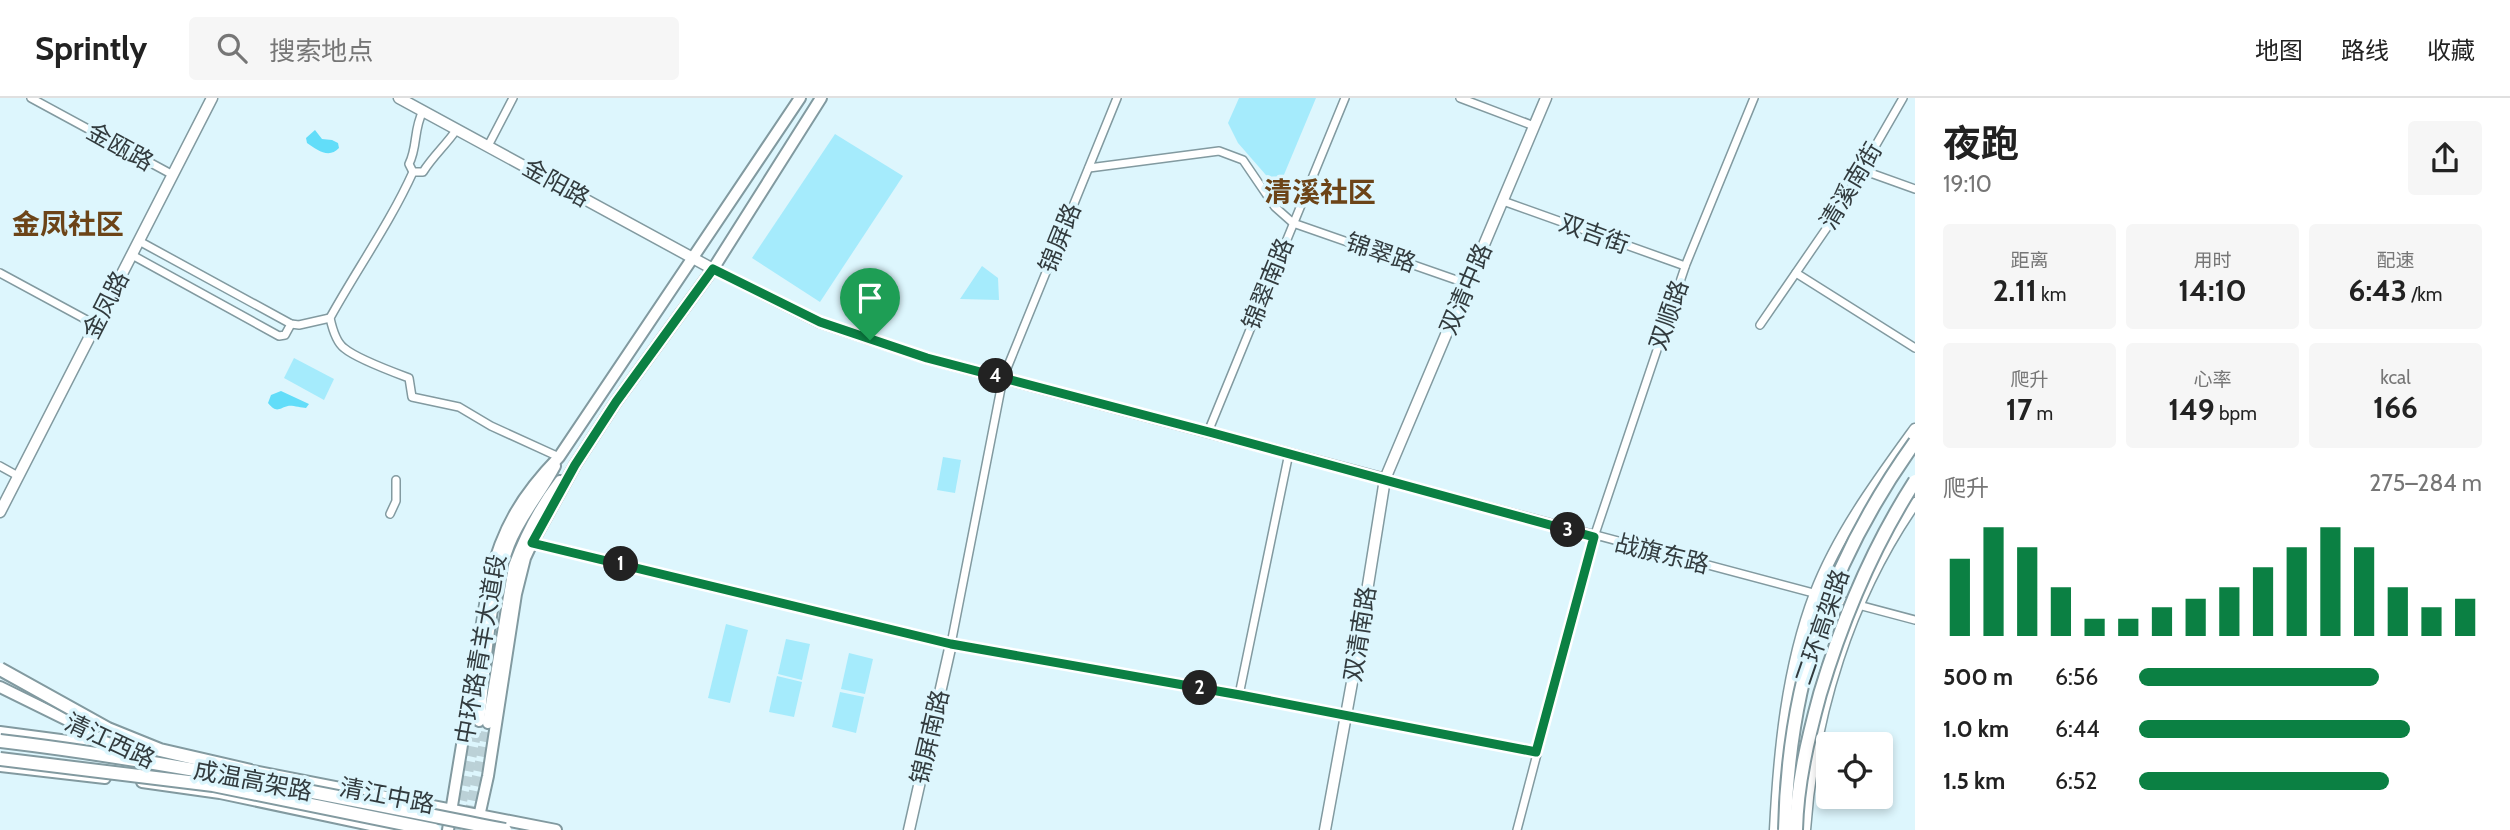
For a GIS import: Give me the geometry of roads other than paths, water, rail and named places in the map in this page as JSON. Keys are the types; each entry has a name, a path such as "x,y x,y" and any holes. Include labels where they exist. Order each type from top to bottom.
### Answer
{"highway":[{"name":"二环高架路","path":"1785,830 1785,799 1794,719 1800,685 1819,619 1854,541 1893,473 1915,442"},
{"name":"二环高架路","path":"1796,830 1803,763 1832,655 1860,579 1882,533 1915,481"},
{"path":"0,669 108,729 160,750 253,771 307,791"},
{"name":"成温高架路","path":"0,741 88,752 505,830"},
{"name":"成温高架路","path":"0,759 213,785 434,830"}],"main road":[{"name":"中环路青羊大道段","path":"448,830 495,556 510,519 530,487 559,457 800,98"},
{"name":"中环路青羊大道段","path":"476,830 490,763 516,594 525,558 532,543 575,465 616,402 713,269 821,98"},
{"path":"559,457 548,481 519,524 505,558 493,611 484,722 514,566 522,544 543,505 575,465"},
{"name":"清江西路","path":"0,676 100,727 176,755"},
{"name":"清江西路","path":"0,687 220,793"},
{"path":"0,732 176,755"},
{"name":"清江中路","path":"176,755 556,830"},
{"path":"0,766 220,793"},
{"name":"清江中路","path":"220,793 394,830"}],"street":[{"name":"金瓯路","path":"31,98 173,175"},
{"name":"金凤路","path":"0,512 212,98"},
{"name":"金阳路","path":"399,98 713,269 820,322 927,358 1385,479"},
{"path":"488,146 513,98"},
{"name":"锦屏路","path":"951,644 1003,378 1117,98"},
{"name":"锦翠南路","path":"1209,432 1345,98"},
{"path":"1460,98 1534,126"},
{"name":"双清中路","path":"1385,479 1546,98"},
{"name":"双顺路","path":"1517,830 1594,537 1685,266 1754,98"},
{"name":"清溪南街","path":"1760,325 1835,216 1903,98"},
{"path":"413,172 409,164 414,153 415,127 423,111"},
{"path":"413,172 423,172 457,130"},
{"path":"1088,168 1219,151 1243,160 1275,207 1293,223"},
{"path":"1862,170 1915,188"},
{"path":"139,241 291,324 299,325 330,318 399,201 413,172"},
{"name":"双吉街","path":"1503,201 1685,266"},
{"name":"锦翠路","path":"1293,223 1468,284"},
{"path":"132,256 279,336 285,335 291,324"},
{"path":"1796,273 1915,348"},
{"path":"0,274 96,325"},
{"path":"330,318 343,348 410,378 412,397 459,407 491,426 559,457"},
{"path":"1774,830 1779,756 1797,652 1816,593 1869,493 1915,429"},
{"path":"1240,695 1289,453"},
{"path":"0,466 18,476"},
{"name":"战旗东路","path":"1385,479 1594,537 1915,620"},
{"name":"双清南路","path":"1325,830 1385,479"},
{"path":"390,514 396,501 396,480"},
{"path":"1805,830 1809,786 1826,705 1857,606 1898,528 1915,503"},
{"path":"532,543 951,644 1240,695 1536,752"},
{"name":"锦屏南路","path":"909,830 951,644"}],"tunnel":[{"path":"456,830 479,721"},
{"path":"466,830 488,723"}],"district":[{"name":"清溪社区","path":"1320,192"},
{"name":"金凤社区","path":"68,224"}]}
